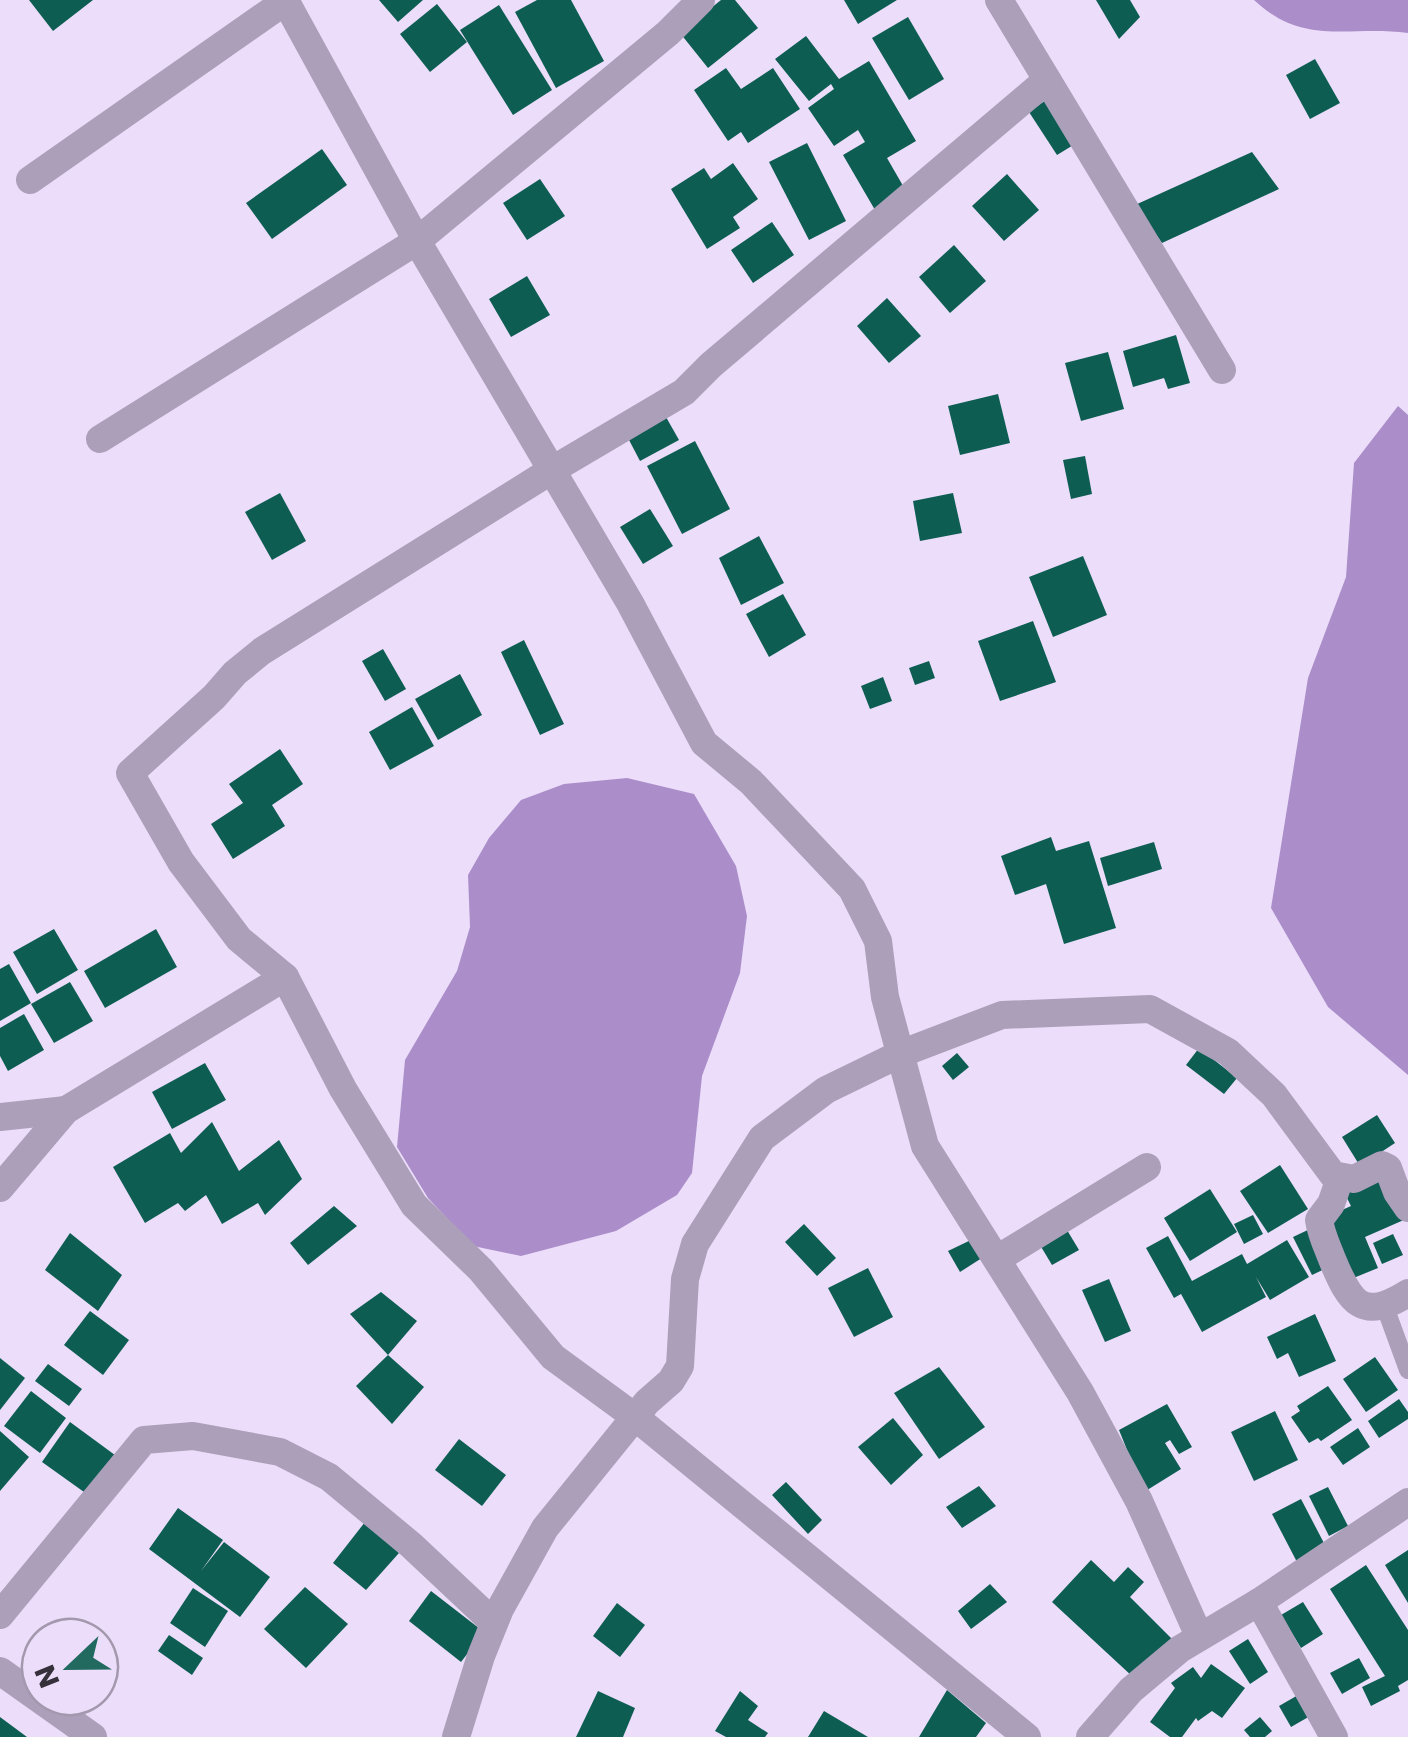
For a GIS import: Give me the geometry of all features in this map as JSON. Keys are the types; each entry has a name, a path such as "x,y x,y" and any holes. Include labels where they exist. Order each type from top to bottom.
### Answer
{"street":[{"path":"30,180 286,0 417,240 630,603 704,743 750,782 852,889 878,941 885,996 926,1146 1080,1392 1139,1501 1199,1636"},
{"path":"100,439 417,240 668,33 701,0"},
{"path":"999,0 1222,370"},
{"path":"1027,1737 635,1417 553,1356 482,1270 414,1204 344,1089 285,977 239,939 181,862 130,773 262,652 684,392 1047,80"},
{"path":"0,1188 66,1110 285,977"},
{"path":"456,1737 494,1624 545,1528 680,1366 684,1279 695,1244 762,1138 826,1090 900,1054 1002,1015 1150,1009 1228,1052 1274,1095 1328,1170 1340,1178 1354,1179 1385,1166 1408,1208"},
{"path":"0,1117 66,1110"},
{"path":"997,1259 1147,1167"},
{"path":"1340,1178 1331,1204 1320,1216 1319,1226 1344,1288 1362,1304 1397,1300"},
{"path":"0,1615 144,1440 192,1436 280,1452 329,1477 412,1545 494,1624"},
{"path":"1090,1737 1131,1690 1199,1636 1260,1602 1408,1502"},
{"path":"1260,1602 1334,1737"},
{"path":"0,1671 93,1737"}],"lane":[{"path":"1397,1300 1408,1370"}],"shaded area":[{"path":"1254,0 1408,0 1408,33 1309,29 1273,15"},
{"path":"1398,406 1408,415 1408,1075 1328,1007 1271,908 1308,678 1346,577 1354,463"},
{"path":"627,778 694,794 736,866 747,916 740,973 702,1076 692,1173 677,1195 616,1231 521,1256 473,1246 428,1198 397,1147 405,1060 457,971 470,927 468,875 489,838 521,800 564,784"}],"building":[{"path":"29,0 93,0 53,31"},
{"path":"379,0 423,0 398,22"},
{"path":"537,0 571,0 604,61 556,88 515,12"},
{"path":"721,0 735,0 758,28 708,68 680,33"},
{"path":"844,0 897,0 858,24"},
{"path":"1096,0 1130,0 1140,17 1119,39"},
{"path":"437,4 467,42 430,72 400,34"},
{"path":"499,5 552,90 513,115 460,30"},
{"path":"908,17 944,79 909,100 872,38"},
{"path":"806,36 839,79 869,61 916,141 887,158 906,191 875,210 843,155 865,142 858,130 834,146 808,108 834,89 831,84 809,101 775,59"},
{"path":"1315,59 1340,103 1310,119 1286,75"},
{"path":"726,68 741,89 773,68 800,109 748,143 741,132 728,141 694,90"},
{"path":"1046,100 1075,144 1057,155 1029,112"},
{"path":"807,143 846,221 809,240 769,162"},
{"path":"322,149 347,185 272,239 246,203"},
{"path":"1252,152 1279,189 1162,243 1135,205"},
{"path":"733,163 758,199 733,217 740,228 707,249 671,189 704,168 711,179"},
{"path":"1007,174 1039,210 1004,241 972,206"},
{"path":"540,179 565,216 527,240 503,203"},
{"path":"772,222 794,255 753,283 731,250"},
{"path":"954,245 986,281 950,313 919,277"},
{"path":"527,276 550,315 511,337 489,299"},
{"path":"887,298 921,336 889,363 857,326"},
{"path":"1176,335 1190,383 1168,389 1164,378 1133,387 1123,351"},
{"path":"1108,352 1124,409 1081,421 1065,363"},
{"path":"998,394 1010,443 960,455 948,406"},
{"path":"666,417 679,440 640,461 628,438"},
{"path":"695,441 730,509 682,534 647,466"},
{"path":"1085,456 1092,494 1071,499 1063,460"},
{"path":"280,493 306,541 272,560 245,512"},
{"path":"953,493 962,533 920,541 913,501"},
{"path":"650,509 673,546 643,564 620,527"},
{"path":"759,536 784,583 741,605 719,558"},
{"path":"1083,556 1107,615 1053,637 1029,577"},
{"path":"783,594 806,635 769,657 746,614"},
{"path":"1033,621 1056,682 1000,701 978,641"},
{"path":"524,640 564,724 540,735 501,652"},
{"path":"383,649 406,689 385,701 362,661"},
{"path":"929,661 935,678 915,685 909,668"},
{"path":"460,674 482,715 438,740 415,699"},
{"path":"883,677 892,701 870,709 861,686"},
{"path":"412,707 434,746 390,770 369,732"},
{"path":"280,749 303,784 272,805 285,826 233,859 211,824 243,803 229,784"},
{"path":"1051,837 1056,851 1089,841 1116,928 1064,944 1046,884 1015,895 1001,856"},
{"path":"1154,842 1162,869 1108,886 1100,858"},
{"path":"54,929 78,970 37,994 13,952"},
{"path":"156,929 177,967 105,1008 84,971"},
{"path":"9,964 31,1003 0,1021 0,969"},
{"path":"70,982 93,1021 54,1043 31,1004"},
{"path":"24,1014 44,1050 8,1071 0,1056 0,1028"},
{"path":"1199,1048 1237,1078 1224,1094 1186,1065"},
{"path":"957,1053 969,1067 953,1080 942,1066"},
{"path":"205,1063 226,1100 172,1129 152,1092"},
{"path":"1377,1115 1395,1143 1360,1166 1342,1137"},
{"path":"212,1122 239,1171 279,1140 302,1179 265,1215 258,1203 222,1224 206,1195 185,1211 178,1203 145,1223 113,1167 170,1133 181,1153"},
{"path":"1280,1165 1308,1209 1268,1233 1240,1191"},
{"path":"1385,1173 1406,1219 1365,1237 1378,1268 1351,1279 1324,1218 1351,1206 1344,1192"},
{"path":"1210,1189 1237,1232 1190,1261 1164,1218"},
{"path":"334,1206 357,1226 308,1265 290,1243"},
{"path":"1253,1215 1263,1234 1244,1244 1234,1224"},
{"path":"804,1224 836,1258 817,1276 785,1242"},
{"path":"1312,1228 1331,1266 1312,1275 1293,1237"},
{"path":"1067,1230 1079,1250 1052,1265 1040,1245"},
{"path":"70,1233 122,1275 98,1311 45,1270"},
{"path":"1393,1234 1403,1255 1382,1264 1373,1243"},
{"path":"1168,1236 1192,1281 1242,1254 1247,1264 1287,1240 1309,1277 1270,1300 1256,1277 1266,1297 1202,1332 1181,1294 1174,1298 1146,1248"},
{"path":"973,1239 985,1256 960,1272 948,1251"},
{"path":"868,1268 893,1317 854,1337 828,1288"},
{"path":"1109,1279 1131,1331 1105,1342 1082,1290"},
{"path":"381,1292 417,1321 388,1355 350,1314"},
{"path":"90,1311 129,1340 103,1375 64,1345"},
{"path":"1315,1314 1336,1361 1299,1377 1288,1353 1277,1359 1267,1337"},
{"path":"388,1355 424,1387 392,1424 356,1386"},
{"path":"1375,1357 1398,1390 1366,1412 1343,1379"},
{"path":"0,1358 25,1378 0,1410"},
{"path":"48,1364 82,1389 69,1406 35,1381"},
{"path":"939,1367 985,1427 939,1459 894,1393"},
{"path":"1328,1386 1352,1420 1321,1441 1318,1438 1309,1443 1291,1417 1300,1411 1297,1406"},
{"path":"31,1391 66,1418 40,1453 4,1426"},
{"path":"1399,1399 1408,1419 1379,1438 1368,1421"},
{"path":"1167,1404 1192,1447 1179,1454 1170,1440 1165,1443 1181,1469 1144,1492 1119,1430"},
{"path":"1275,1411 1298,1460 1254,1481 1231,1432"},
{"path":"893,1418 923,1455 891,1485 858,1447"},
{"path":"70,1422 119,1458 91,1497 42,1462"},
{"path":"1358,1428 1370,1447 1343,1465 1330,1447"},
{"path":"0,1431 29,1457 0,1491"},
{"path":"459,1439 506,1475 482,1506 435,1470"},
{"path":"786,1482 822,1520 808,1534 772,1495"},
{"path":"979,1486 996,1506 962,1528 946,1507"},
{"path":"1328,1487 1348,1526 1329,1536 1309,1496"},
{"path":"1301,1499 1326,1547 1297,1562 1272,1514"},
{"path":"178,1508 223,1540 201,1571 224,1542 270,1577 240,1617 149,1549"},
{"path":"365,1522 399,1553 366,1590 333,1563"},
{"path":"1408,1550 1408,1603 1385,1565"},
{"path":"1091,1560 1114,1582 1128,1567 1144,1582 1130,1597 1172,1639 1133,1677 1052,1602"},
{"path":"1366,1565 1408,1630 1408,1680 1398,1686 1400,1691 1371,1706 1362,1687 1385,1676 1330,1589"},
{"path":"990,1584 1007,1602 971,1629 958,1611"},
{"path":"305,1587 348,1624 306,1668 264,1629"},
{"path":"193,1588 228,1611 205,1647 170,1623"},
{"path":"431,1591 484,1632 461,1662 409,1621"},
{"path":"1303,1602 1323,1634 1301,1648 1281,1615"},
{"path":"617,1603 645,1625 620,1657 593,1636"},
{"path":"169,1635 203,1658 192,1675 158,1651"},
{"path":"1248,1639 1268,1672 1250,1684 1229,1651"},
{"path":"1359,1658 1370,1678 1342,1694 1330,1673"},
{"path":"1211,1664 1245,1688 1222,1718 1212,1711 1198,1721 1196,1718 1182,1737 1170,1737 1150,1722 1175,1688 1171,1683 1193,1667 1201,1678"},
{"path":"1319,1683 1331,1704 1291,1727 1279,1706"},
{"path":"947,1690 986,1723 976,1737 919,1737"},
{"path":"598,1691 635,1708 623,1737 576,1737"},
{"path":"740,1691 758,1706 748,1720 768,1733 765,1737 726,1737 715,1731"},
{"path":"824,1711 868,1737 808,1737"},
{"path":"0,1717 27,1737 0,1737"},
{"path":"1260,1717 1272,1731 1265,1737 1250,1737 1244,1730"}]}
